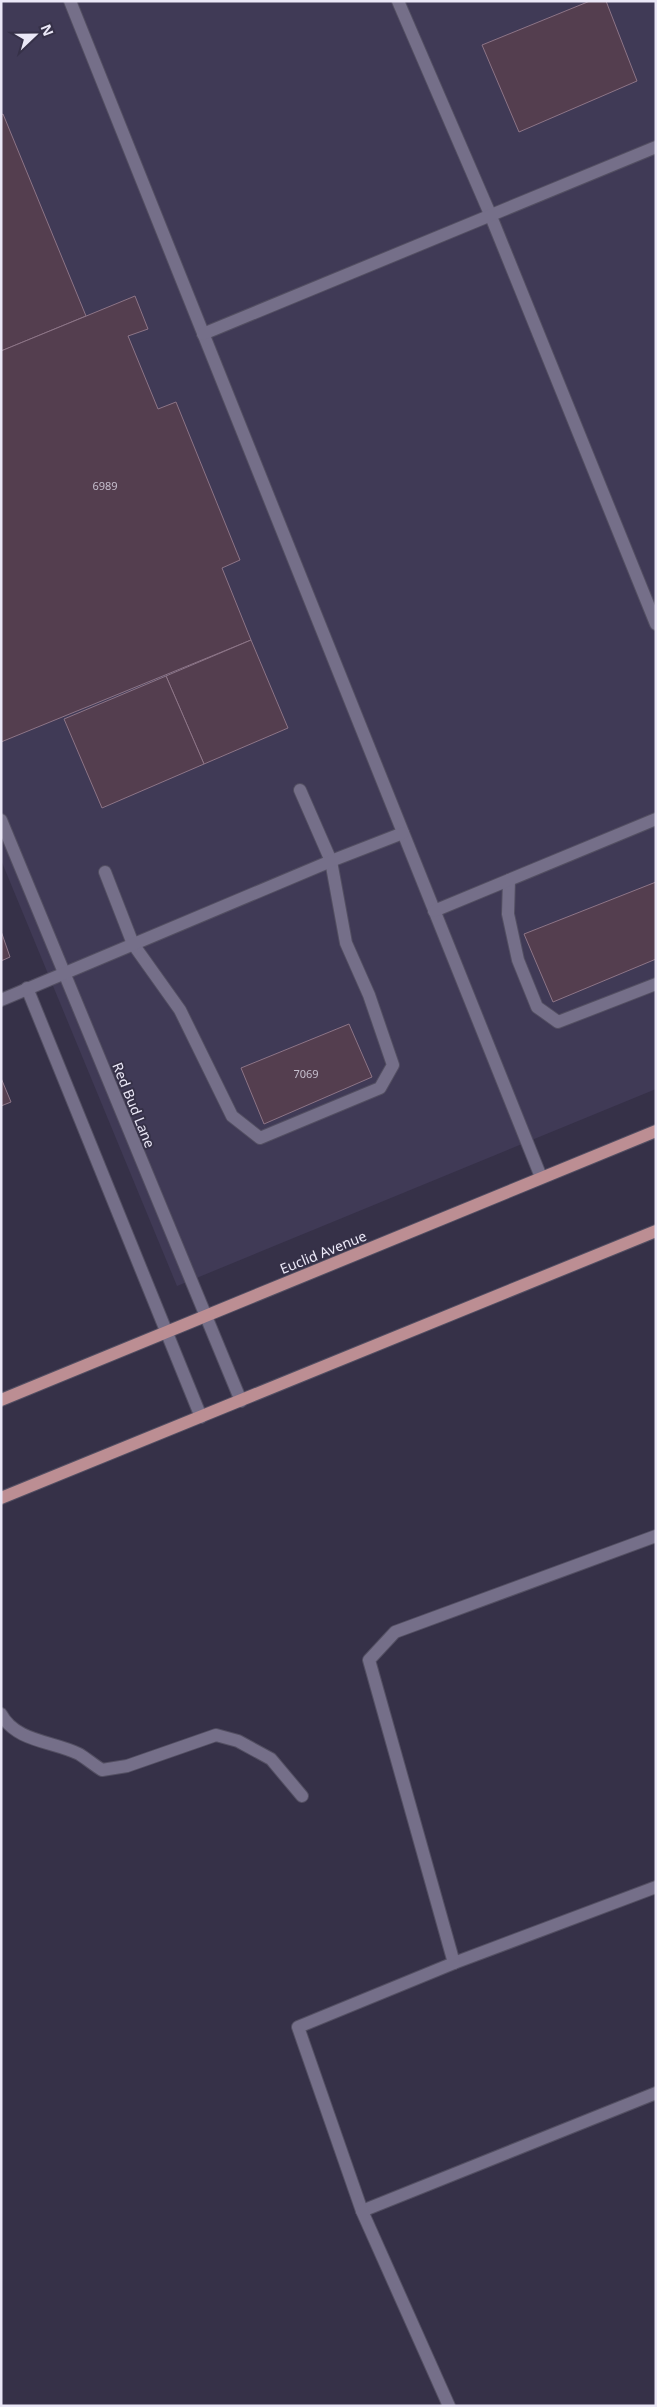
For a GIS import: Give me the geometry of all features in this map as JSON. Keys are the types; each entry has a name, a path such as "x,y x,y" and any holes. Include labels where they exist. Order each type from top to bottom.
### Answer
{"main road":[{"name":"Euclid Avenue","path":"1,1400 656,1131"},
{"path":"1,1498 656,1231"}],"street":[{"path":"70,1 541,1177"},
{"path":"398,1 490,214 656,624"},
{"path":"203,334 656,147"},
{"path":"105,872 133,944 180,1010 232,1116 260,1138 380,1088 394,1065 369,994 346,944 331,861 300,790"},
{"name":"Red Bud Lane","path":"1,820 241,1400"},
{"path":"434,911 653,820 656,834"},
{"path":"1,1000 331,861 403,833"},
{"path":"509,880 508,914 518,960 537,1007 558,1022 656,984"},
{"path":"27,988 201,1417"},
{"path":"454,1962 369,1660 395,1632 656,1536"},
{"path":"1,1714 7,1725 27,1736 78,1754 102,1770 127,1766 216,1735 238,1741 271,1759 302,1796"},
{"path":"448,2406 362,2211 298,2027 454,1962 656,1887"},
{"path":"362,2211 656,2093"}],"shaded area":[{"path":"1,1 656,1 656,1089 177,1286 1,860"}],"building":[{"path":"590,1 606,1 637,81 519,132 482,45"},
{"path":"3,114 86,316 1,351 1,115"},
{"path":"135,296 148,329 128,336 158,409 176,402 240,560 222,568 251,640 1,742 1,351"},
{"path":"251,640 288,728 204,764 166,676"},
{"path":"166,676 204,764 102,808 64,719"},
{"path":"656,882 656,959 553,1002 524,934"},
{"path":"1,931 10,957 1,961"},
{"path":"349,1024 372,1077 264,1124 241,1068"},
{"path":"1,1078 11,1102 1,1106"}]}
